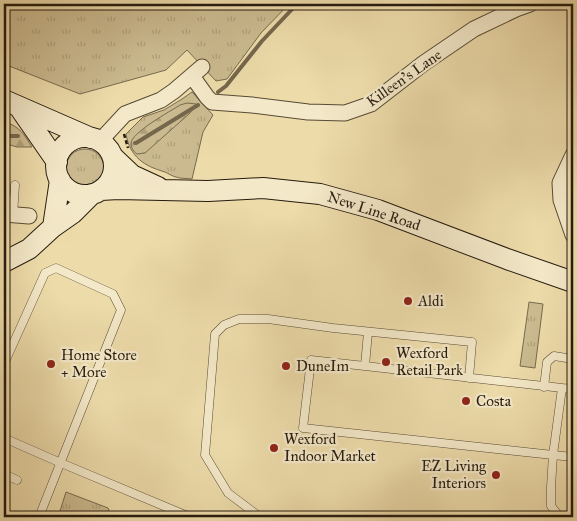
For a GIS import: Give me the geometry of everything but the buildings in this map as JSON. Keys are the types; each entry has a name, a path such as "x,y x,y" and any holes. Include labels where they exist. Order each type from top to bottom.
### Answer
{"main road":[{"name":"New Line Road","path":"11,103 108,147 132,175 166,191"},
{"name":"New Line Road","path":"11,103 58,171"},
{"path":"4,262 29,249 53,227 108,184 113,175 114,166 108,147 81,138 72,140 64,146 59,154 53,227"},
{"path":"58,171 66,187 74,192 83,195 97,192"},
{"name":"New Line Road","path":"97,192 118,189 208,191 263,188 320,194 378,210 573,282"}],"street":[{"name":"Killeen's Lane","path":"108,147 124,114 161,100 197,72 207,97 212,102 252,104 308,112 345,113 371,104 424,63 474,29 530,4"},
{"path":"573,154 560,183 561,200 573,235"},
{"path":"8,214 29,216"}],"lane":[{"path":"8,214 16,185"},
{"path":"4,364 45,274 56,268 113,294 121,310 39,517"},
{"path":"260,517 228,493 205,455 216,334 224,325 239,319 268,319 368,332 472,342 469,378"},
{"path":"365,366 368,332"},
{"path":"544,386 547,362 554,356 573,359"},
{"path":"573,390 311,360 303,428 573,458"},
{"path":"560,517 551,506 551,487 553,455 562,388"},
{"path":"4,438 190,517"},
{"path":"4,474 17,480"}],"path":[{"path":"108,147 126,145 125,128"}],"green space":[{"path":"4,4 289,4 261,33 227,79 216,81 187,50 166,70 80,94 4,64"},
{"path":"192,92 213,115 203,132 192,179 175,177 144,163 131,149 126,134 143,117 164,110"},
{"path":"187,103 196,104 190,113 145,153 137,154 135,152 131,144 132,139 137,134 160,117"},
{"path":"4,121 21,131 32,147 17,147 4,143"},
{"path":"85,149 99,154 104,168 99,182 85,187 71,182 66,168 71,154"},
{"path":"529,302 543,304 535,368 520,366"},
{"path":"66,492 109,510 108,512 62,513 60,511"}],"waterway":[{"path":"218,92 226,86 262,41 297,4"},
{"path":"135,143 198,105"},
{"path":"4,136 18,136"}],"place":[{"name":"Aldi","path":"408,301"},
{"name":"Wexford Retail Park","path":"386,362"},
{"name":"Home Store + More","path":"51,364"},
{"name":"DuneIm","path":"286,366"},
{"name":"Costa","path":"466,401"},
{"name":"Wexford Indoor Market","path":"274,448"},
{"name":"EZ Living Interiors","path":"496,475"}]}
